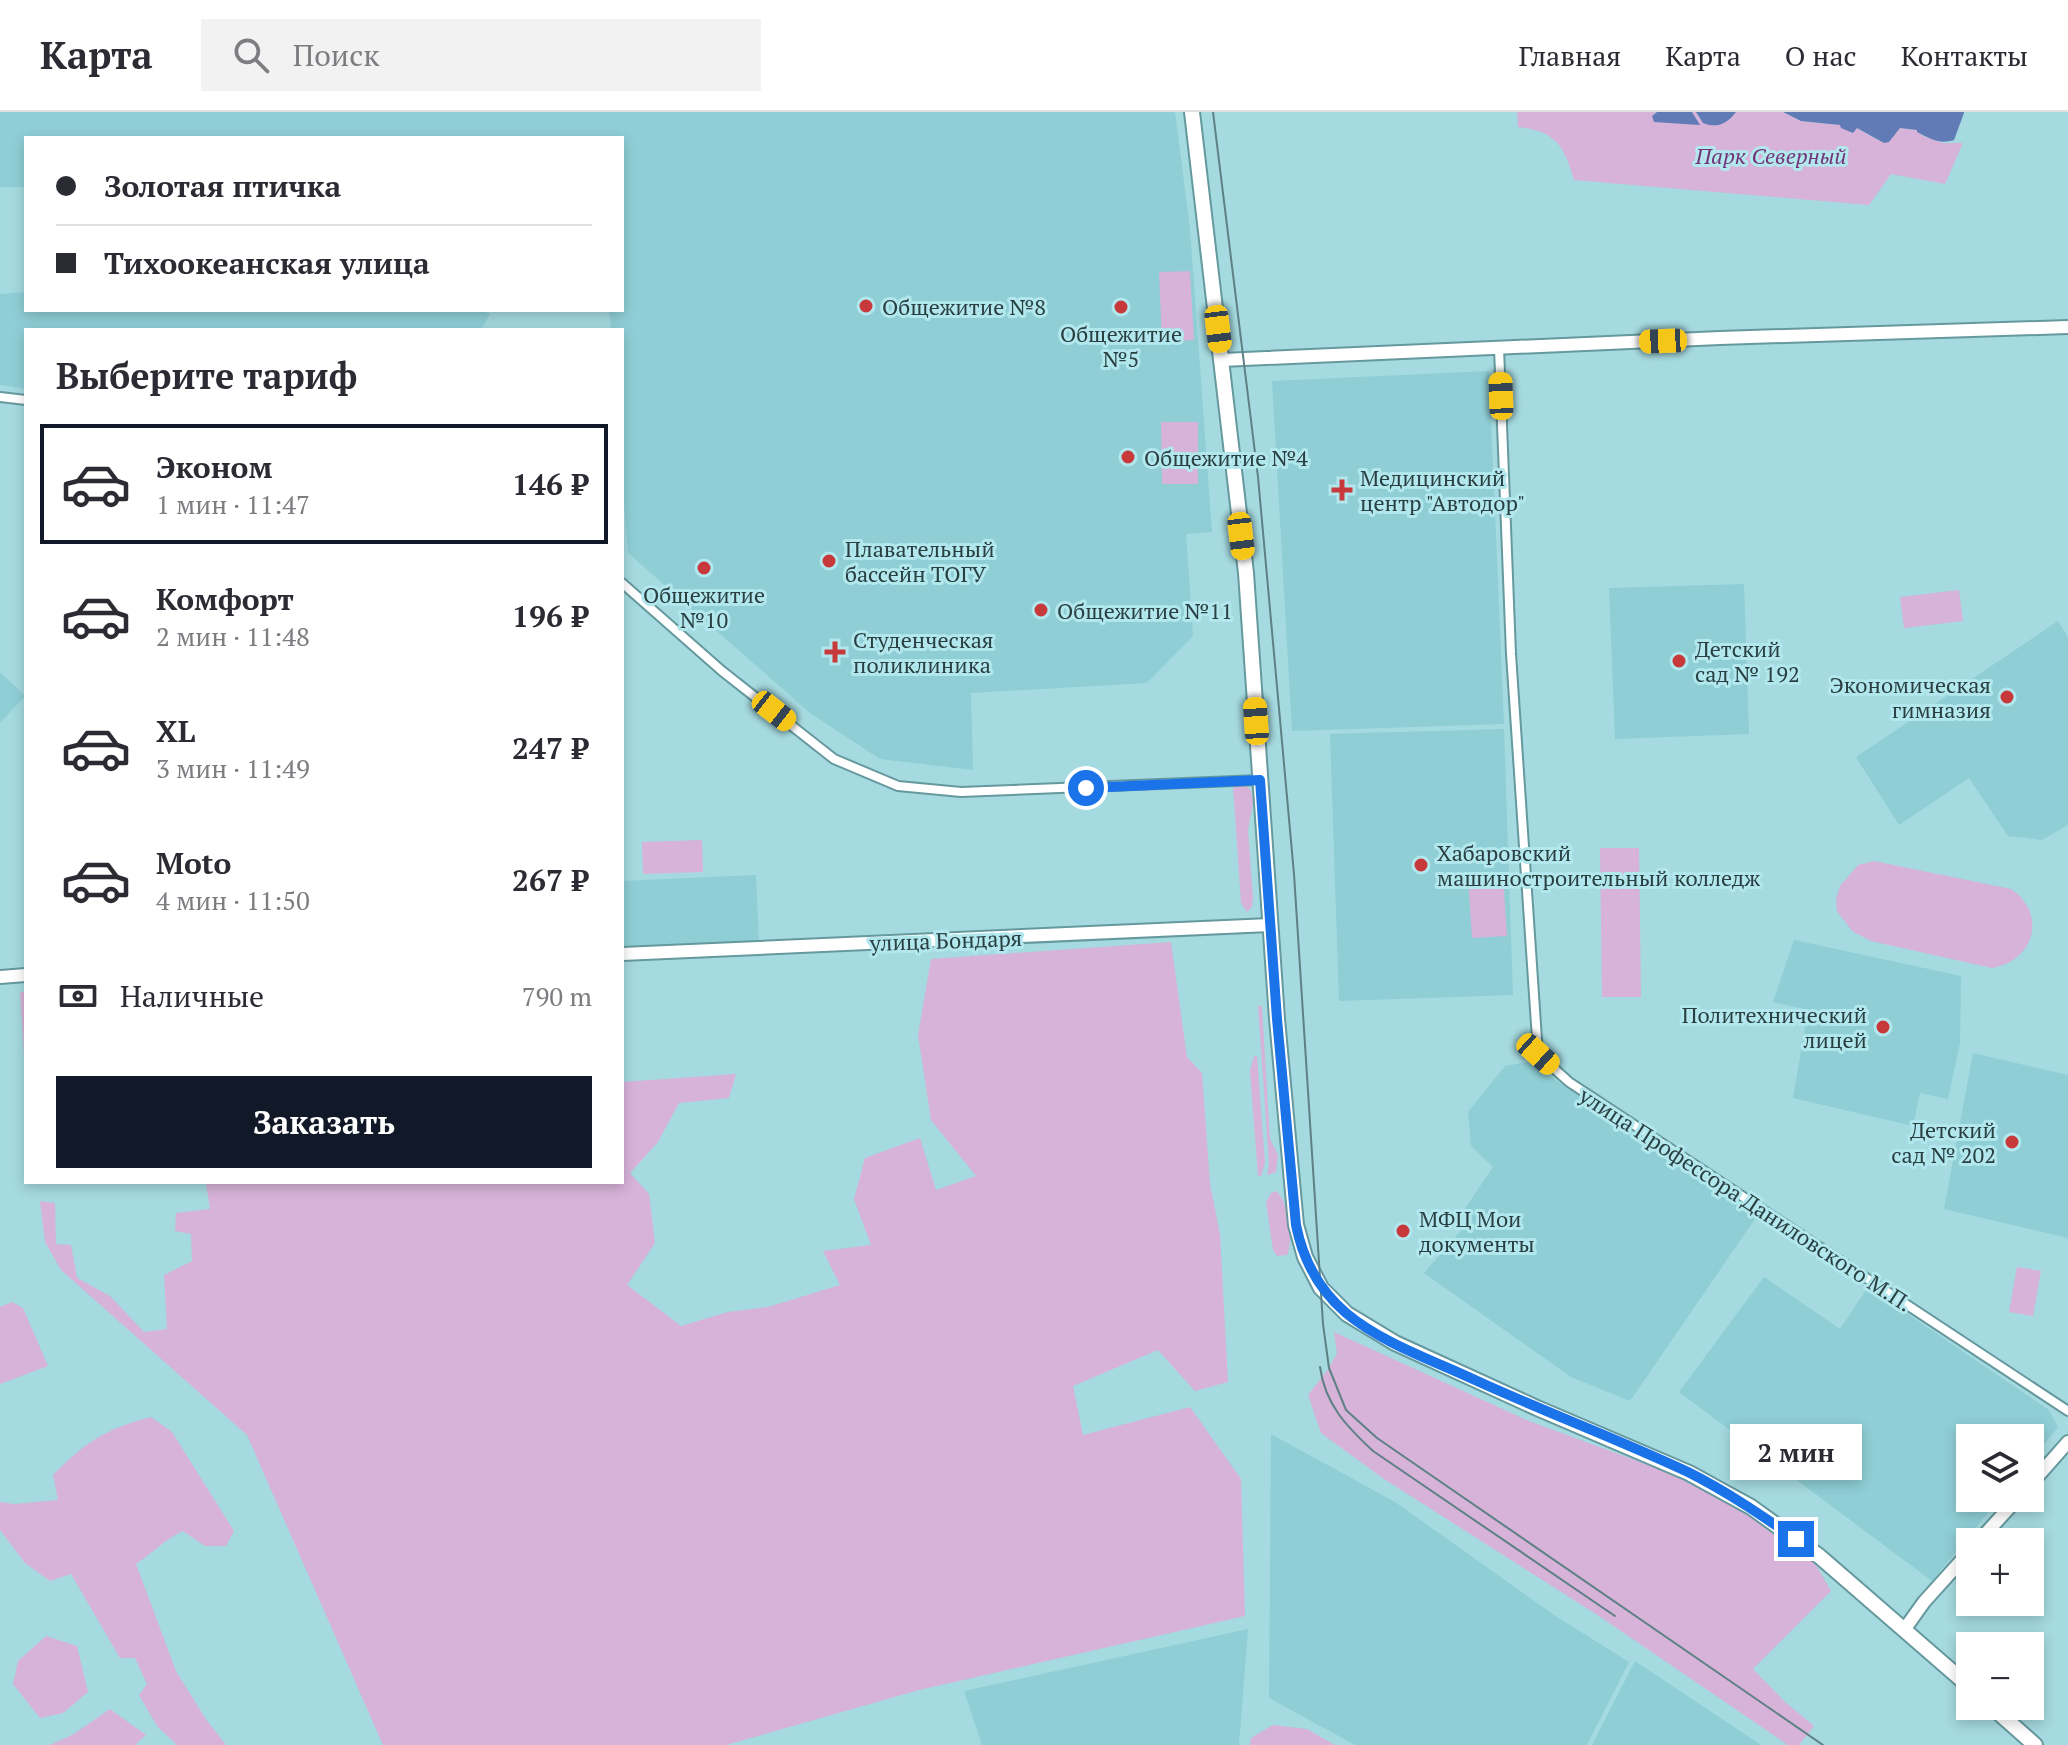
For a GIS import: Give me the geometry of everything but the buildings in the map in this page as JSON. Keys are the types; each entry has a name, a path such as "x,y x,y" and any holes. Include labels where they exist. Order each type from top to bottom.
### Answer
{"main road":[{"path":"1192,112 1246,573 1270,925 1296,1225 1305,1257 1321,1288 1347,1314 1395,1343 1689,1473 1751,1507 1819,1556 1956,1675"},
{"path":"1222,360 2068,327"},
{"name":"улица Бондаря","path":"624,954 1270,925"},
{"path":"0,977 24,975"},
{"path":"2044,1469 2068,1442"},
{"path":"1991,1528 2005,1512"},
{"path":"1904,1630 1956,1567"},
{"path":"2007,1720 2035,1745"}],"street":[{"name":"улица Профессора Даниловского М.П.","path":"1499,348 1511,654 1538,1054 1582,1091 2068,1411"},
{"path":"0,397 24,400"},
{"path":"624,585 722,671 834,759 898,786 961,792 1260,780"}],"shaded area":[{"path":"0,112 1175,112 1190,229 1212,532 1186,534 1193,636 1147,683 971,693 973,770 880,759 810,713 628,553 624,502 624,328 611,328 609,312 624,312 624,136 24,136 24,187 0,187"},
{"path":"1657,112 1692,112 1700,125 1654,122 1652,116"},
{"path":"1696,112 1736,112 1726,122 1713,125 1703,123"},
{"path":"1783,112 1964,113 1954,140 1939,141 1917,130 1900,128 1889,142 1884,143 1857,128 1853,133 1840,125 1801,121"},
{"path":"24,292 24,312 490,314 482,328 24,328 24,389 0,385 0,294"},
{"path":"1489,371 1504,724 1292,731 1272,381"},
{"name":"Детский сад № 192","path":"1744,584 1749,734 1615,739 1609,588"},
{"name":"Экономическая гимназия","path":"2058,621 2068,637 2068,825 2042,840 2008,836 1969,778 1899,825 1856,757"},
{"path":"0,672 24,697 0,723"},
{"name":"Хабаровский машиностроительный колледж","path":"1504,729 1513,995 1339,1001 1330,734"},
{"path":"756,875 759,942 624,948 624,881"},
{"name":"Политехнический лицей","path":"1794,940 1961,976 1960,1043 1948,1099 1920,1093 1913,1126 1793,1098 1808,1010 1773,1002"},
{"name":"Детский сад № 202","path":"1973,1053 2068,1075 2068,1238 1944,1209"},
{"path":"1529,1062 1757,1216 1630,1401 1571,1377 1424,1273 1465,1226 1464,1210 1493,1167 1471,1146 1468,1112 1505,1066"},
{"path":"1764,1277 1840,1329 1868,1287 2049,1410 2058,1427 2044,1444 2044,1424 1956,1424 1956,1512 1989,1512 1975,1528 1956,1528 1956,1552 1932,1581 1679,1392"},
{"path":"1271,1434 1395,1502 1554,1615 1629,1662 1587,1745 1355,1745 1269,1698"},
{"path":"1248,1629 1239,1745 982,1745 964,1691"},
{"path":"1635,1661 1761,1745 1592,1745"}],"green space":[{"name":"Парк Северный","path":"1517,112 1657,112 1653,114 1696,122 1692,112 1696,112 1704,123 1715,125 1736,112 1783,112 1801,121 1840,125 1852,133 1856,128 1885,142 1889,142 1898,128 1917,130 1923,136 1943,143 1963,143 1945,184 1891,174 1869,205 1574,180 1562,149 1541,132 1518,127"},
{"path":"1190,271 1194,340 1162,342 1159,272"},
{"path":"1161,422 1198,422 1198,484 1162,484"},
{"path":"1959,590 1963,621 1904,628 1900,597"},
{"path":"1233,785 1246,786 1251,790 1253,802 1248,830 1253,898 1252,907 1247,912 1241,903"},
{"path":"702,840 703,872 643,874 642,842"},
{"path":"1600,848 1639,848 1641,997 1602,997"},
{"path":"1874,861 2011,889 2023,899 2030,911 2031,935 2026,947 2006,964 1992,968 1871,941 1852,931 1837,911 1836,899 1840,886 1858,865"},
{"path":"1503,875 1507,936 1472,938 1468,877"},
{"path":"1171,942 1187,1057 1202,1073 1210,1184 1220,1234 1228,1382 1195,1391 1158,1350 1073,1386 1083,1435 1190,1407 1241,1479 1245,1616 919,1690 726,1745 383,1745 247,1435 61,1270 45,1242 40,1201 55,1203 56,1244 71,1245 77,1278 110,1296 144,1332 167,1329 164,1275 192,1261 191,1234 175,1231 176,1213 210,1209 206,1184 624,1184 624,1082 736,1074 729,1098 679,1103 658,1142 630,1173 649,1194 655,1243 627,1285 681,1326 728,1312 768,1307 840,1285 823,1251 871,1245 854,1199 865,1158 920,1138 936,1190 976,1176 931,1120 918,1035 931,959"},
{"path":"20,992 24,992 24,1055"},
{"path":"1258,1005 1262,1007 1270,1139 1278,1155 1276,1172 1267,1175 1269,1165"},
{"path":"1254,1056 1257,1056 1265,1163 1261,1176 1258,1176 1250,1071"},
{"path":"1276,1191 1287,1211 1290,1241 1287,1255 1277,1256 1273,1250 1266,1202"},
{"path":"2017,1267 2041,1271 2033,1316 2009,1312"},
{"path":"12,1302 23,1308 48,1366 0,1384 0,1307"},
{"path":"1334,1332 1529,1421 1670,1473 1728,1501 1778,1532 1813,1560 1831,1591 1753,1669 1814,1726 1799,1745 1788,1745 1599,1616 1384,1479 1321,1433 1308,1395 1337,1353"},
{"path":"151,1417 172,1432 234,1531 226,1546 205,1546 183,1531 136,1564 176,1671 226,1745 177,1745 157,1726 139,1695 147,1684 135,1658 120,1658 71,1574 50,1581 25,1563 0,1530 0,1502 14,1504 58,1500 53,1475 76,1454 108,1432"},
{"path":"46,1636 77,1646 88,1692 63,1713 40,1718 13,1684 18,1661"},
{"path":"110,1709 146,1735 135,1745 50,1745 74,1734"},
{"path":"1273,1725 1307,1729 1335,1745 1250,1745 1251,1738"}],"tram line":[{"path":"1213,112 1258,477 1294,874 1323,1324 1329,1368 1346,1410 1377,1438 1823,1745"},
{"path":"1320,1367 1327,1392 1338,1414 1373,1451 1615,1616"}],"place":[{"name":"Общежитие №8","path":"866,306"},
{"name":"Общежитие №5","path":"1121,307"},
{"name":"Общежитие №4","path":"1128,457"},
{"name":"Медицинский центр \"Автодор\"","path":"1342,490"},
{"name":"Плавательный бассейн ТОГУ","path":"829,561"},
{"name":"Общежитие №10","path":"704,568"},
{"name":"Общежитие №11","path":"1041,610"},
{"name":"Студенческая поликлиника","path":"835,652"},
{"name":"Детский сад № 192","path":"1679,661"},
{"name":"Экономическая гимназия","path":"2007,697"},
{"name":"Хабаровский машиностроительный колледж","path":"1421,865"},
{"name":"Политехнический лицей","path":"1883,1027"},
{"name":"Детский сад № 202","path":"2012,1142"},
{"name":"МФЦ Мои документы","path":"1403,1231"}],"route":[{"path":"1086,788 1260,780 1296,1225 1305,1257 1321,1288 1347,1314 1395,1343 1689,1473 1751,1507 1796,1539"}]}
